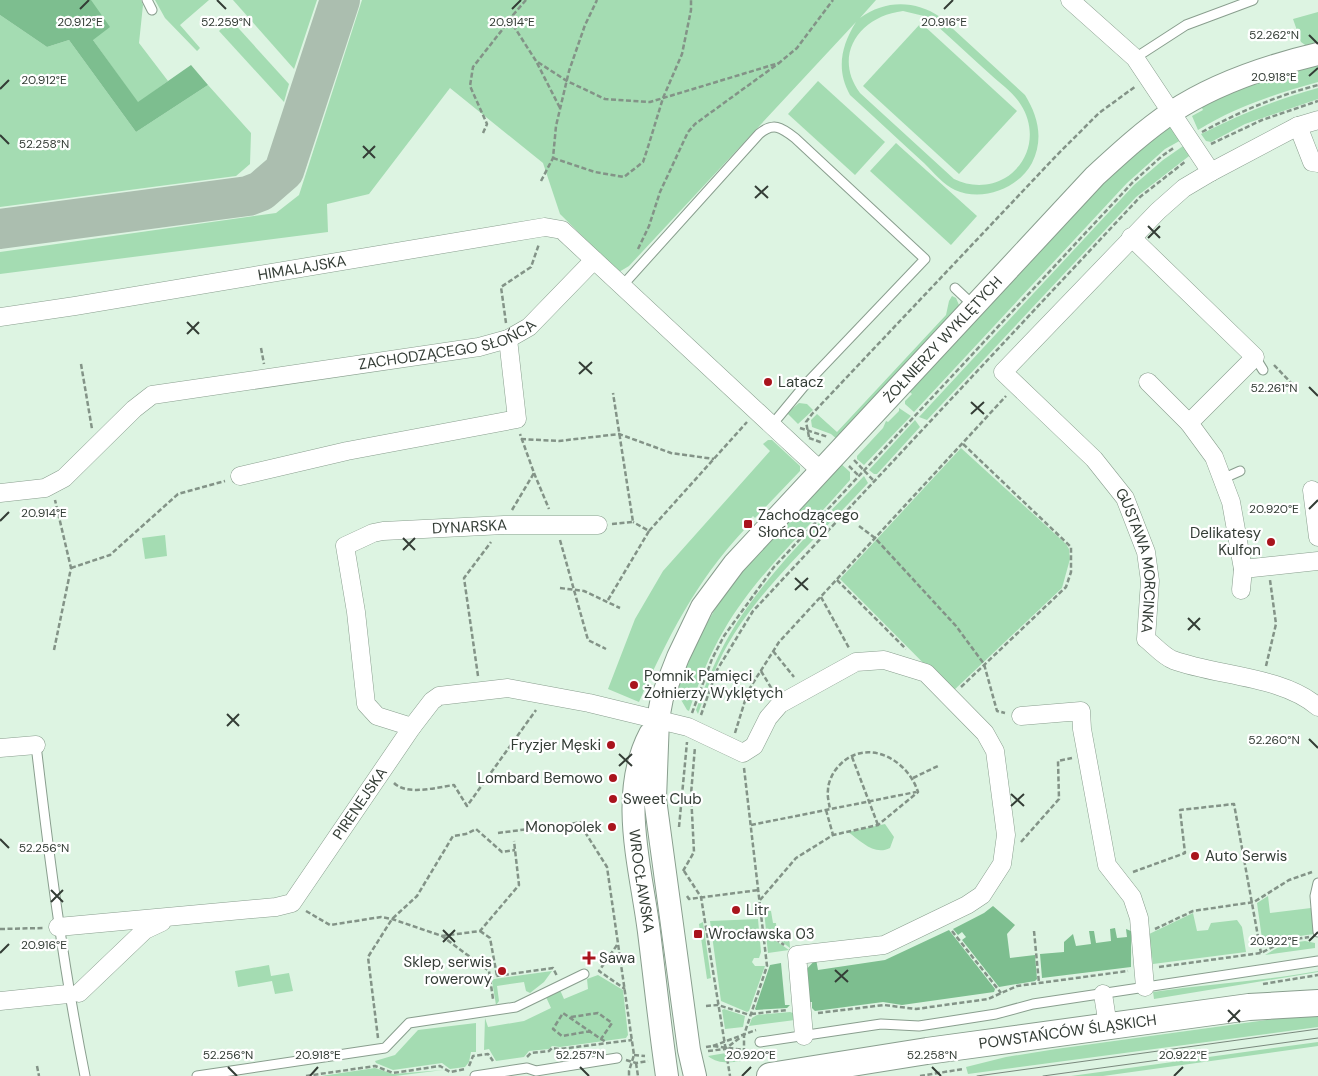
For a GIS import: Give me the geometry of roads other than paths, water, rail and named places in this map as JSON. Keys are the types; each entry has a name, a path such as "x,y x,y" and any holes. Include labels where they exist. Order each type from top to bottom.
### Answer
{"main road":[{"name":"POWSTAŃCÓW ŚLĄSKICH","path":"1249,1006 1318,988"},
{"name":"POWSTAŃCÓW ŚLĄSKICH","path":"770,1076 1249,1006 1318,1002"}],"street":[{"path":"1070,0 1135,58 1173,112 1211,172"},
{"name":"ŻOŁNIERZY WYKLĘTYCH","path":"658,719 662,698 678,657 702,607 734,564 1095,176 1121,152 1173,112 1239,78 1277,64 1318,54"},
{"path":"1189,423 1259,364 1131,237 1184,188 1298,126 1318,120"},
{"path":"1298,126 1315,162"},
{"name":"HIMALAJSKA","path":"0,317 545,227 562,230 594,260"},
{"name":"GUSTAWA MORCINKA","path":"1131,237 1003,372 1094,459 1125,498 1146,552 1150,581 1146,639 1171,659 1262,682 1307,697 1318,706"},
{"path":"594,260 627,280 756,412 821,470"},
{"name":"ZACHODZĄCEGO SŁOŃCA","path":"0,493 45,488 64,478 134,409 152,395 479,347 508,339 529,327 594,260"},
{"path":"240,476 347,451 517,419 508,339"},
{"path":"1148,382 1189,423 1214,457 1231,502 1243,569 1241,590"},
{"path":"1312,490 1318,537"},
{"name":"DYNARSKA","path":"412,727 377,716 366,704 356,612 345,546 373,533 383,531 504,525 598,525"},
{"path":"1243,569 1318,561"},
{"name":"PIRENEJSKA","path":"169,918 276,907 292,902 412,727 439,696 480,693 508,688 545,697 589,703 658,719 696,730 715,738 737,751 754,746 768,718 780,704 856,662 884,660 926,673 985,733 995,751 1006,835 1002,864 980,898 879,946 797,955 804,1036"},
{"path":"1021,716 1081,711 1082,728 1107,864 1132,897 1139,918 1146,988"},
{"name":"WROCŁAWSKA","path":"658,719 642,750 635,794 634,834 649,930 667,1076"},
{"name":"WROCŁAWSKA","path":"658,719 654,800 689,1050 695,1076"},
{"path":"0,748 36,745"},
{"path":"58,927 169,918"},
{"path":"0,1001 74,993 145,930 169,918"},
{"path":"1103,994 1108,1026"}],"lane":[{"path":"147,0 152,10"},
{"path":"1135,58 1186,25 1252,0"},
{"path":"627,280 759,134 767,128 774,126 783,128 925,259 794,397 771,426"},
{"path":"955,288 974,306"},
{"path":"1222,479 1240,471"},
{"path":"36,745 58,927 74,993 85,1076"},
{"path":"1318,883 1314,896 1318,932"},
{"path":"760,1042 881,1024 919,1026 1000,1013 1033,1004 1318,961"},
{"path":"197,1076 385,1048 409,1023 516,1008 584,974"},
{"path":"476,1076 527,1068 536,1071 617,1058"}],"tram line":[{"path":"977,1076 1318,1029"},
{"path":"1043,1076 1318,1038"}],"place":[{"name":"Latacz","path":"768,382"},
{"name":"Zachodzącego Słońca 02","path":"748,524"},
{"name":"Delikatesy Kulfon","path":"1271,542"},
{"name":"Pomnik Pamięci Żołnierzy Wyklętych","path":"634,685"},
{"name":"Fryzjer Męski","path":"611,745"},
{"name":"Lombard Bemowo","path":"613,778"},
{"name":"Sweet Club","path":"613,799"},
{"name":"Monopolek","path":"612,827"},
{"name":"Auto Serwis","path":"1195,856"},
{"name":"Litr","path":"736,910"},
{"name":"Wrocławska 03","path":"698,934"},
{"name":"Sawa","path":"589,958"},
{"name":"Sklep, serwis rowerowy","path":"502,971"}]}
